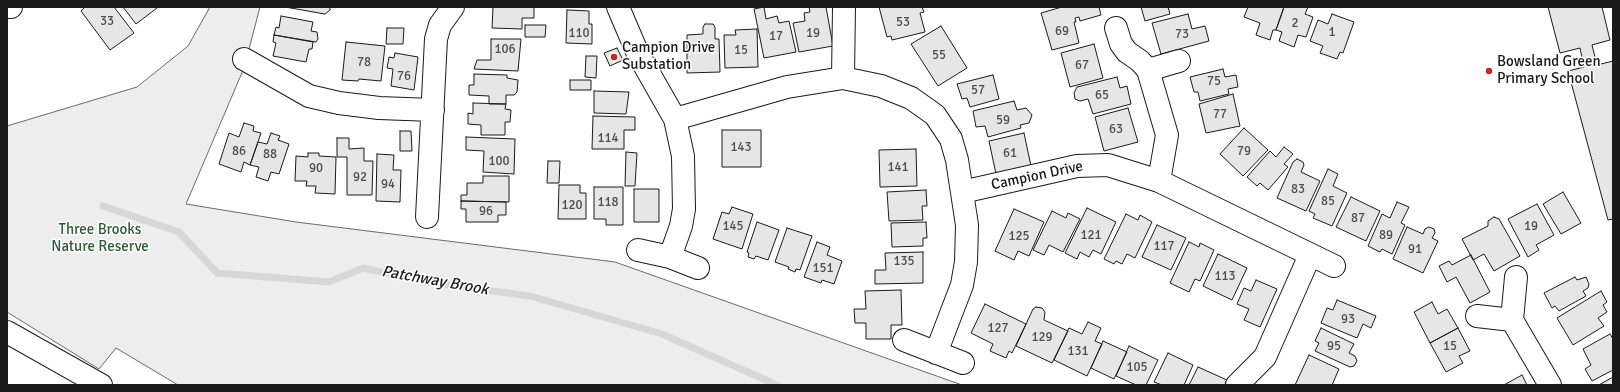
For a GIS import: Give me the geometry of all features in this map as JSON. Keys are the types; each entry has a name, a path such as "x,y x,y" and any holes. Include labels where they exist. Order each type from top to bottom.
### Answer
{"street":[{"path":"7,8 11,7"},
{"path":"427,217 436,39 440,25 453,7"},
{"path":"618,7 638,54 675,120 683,156 684,209 681,226 670,257"},
{"path":"843,78 844,7"},
{"path":"1116,28 1122,44 1127,52 1140,61 1148,70 1167,135 1159,181"},
{"path":"244,59 308,96 339,104 379,108 433,110"},
{"path":"1148,70 1179,61"},
{"path":"675,120 787,87 843,78 881,86 905,95 935,115 951,139 957,160 967,225 966,262 960,291 936,353"},
{"name":"Campion Drive","path":"962,192 1091,165 1108,165 1159,181 1334,266"},
{"path":"638,250 670,257 698,268"},
{"path":"1237,385 1264,357 1310,255"},
{"path":"1516,277 1512,320 1550,385"},
{"path":"1477,316 1512,320"},
{"path":"7,332 101,385"},
{"path":"904,340 963,363"}],"shaded area":[{"name":"Three Brooks Nature Reserve","path":"210,7 260,7 244,68 186,204 296,222 615,262 962,385 178,385 116,348 99,369 7,312 7,126 137,87 188,46"}],"building":[{"path":"85,7 114,7 134,33 110,50 81,11"},
{"path":"123,7 156,7 157,8 136,24"},
{"path":"285,7 330,7 330,10 325,14"},
{"path":"493,7 534,7 534,18 522,18 522,29 492,28"},
{"path":"764,7 766,19 777,16 779,23 789,21 796,52 764,58 754,9"},
{"path":"809,7 826,7 833,46 799,52 793,23 805,21 804,13 810,12"},
{"path":"879,7 922,7 924,12 920,13 925,32 892,40 891,36 887,37"},
{"path":"1062,7 1099,7 1101,15 1080,21 1079,17 1075,18 1076,22 1074,22 1079,43 1052,50 1041,13"},
{"path":"1141,7 1168,7 1170,14 1145,21"},
{"path":"1248,7 1284,7 1276,30 1273,30 1270,40 1256,35 1260,23 1244,17"},
{"path":"1284,7 1308,7 1305,14 1313,17 1306,37 1298,35 1294,47 1279,41 1282,32 1276,30"},
{"path":"1548,7 1602,7 1610,40 1592,45 1597,65 1613,61 1613,219 1608,220 1568,71 1584,67 1580,48 1560,53"},
{"path":"567,10 589,11 589,24 592,24 592,44 566,43"},
{"path":"1188,14 1192,29 1205,26 1209,41 1161,54 1152,23"},
{"path":"1332,14 1354,22 1343,53 1340,52 1337,59 1320,53 1323,46 1310,41 1318,20 1328,24"},
{"path":"281,16 313,22 311,31 317,32 318,39 316,42 274,35 276,27 279,28"},
{"path":"705,24 713,24 715,27 715,39 719,39 720,72 687,73 687,35 703,34 703,27"},
{"path":"525,25 546,25 545,37 525,37"},
{"path":"941,26 967,68 938,86 911,44"},
{"path":"387,28 404,28 403,44 386,44"},
{"path":"757,29 758,67 725,68 724,35 736,35 735,30"},
{"path":"274,35 313,42 312,49 309,49 306,62 273,56 276,43 273,42"},
{"path":"491,39 521,39 518,71 474,69 477,60 491,60"},
{"path":"346,42 385,46 381,81 359,79 358,81 342,80"},
{"path":"1094,44 1103,78 1070,87 1061,53"},
{"name":"Campion Drive Substation","path":"617,48 623,60 610,66 604,53"},
{"path":"395,53 418,57 414,90 391,86 393,69 387,68 389,57 394,58"},
{"path":"586,56 597,56 596,78 585,77"},
{"path":"1223,69 1225,77 1236,75 1238,87 1228,89 1229,94 1200,101 1198,92 1194,92 1190,77"},
{"path":"474,74 507,75 507,78 518,80 517,92 514,95 506,95 506,104 489,104 489,96 469,95 469,85 474,85"},
{"path":"993,75 999,99 970,107 967,98 962,99 957,84"},
{"path":"1117,77 1120,88 1127,86 1131,104 1093,114 1088,99 1080,101 1075,99 1074,93 1077,87"},
{"path":"570,80 591,80 591,90 570,90"},
{"path":"594,91 629,92 626,114 594,113"},
{"path":"1233,94 1240,126 1206,133 1199,104"},
{"path":"1014,101 1017,110 1026,108 1032,115 1029,123 1020,125 1021,128 988,137 985,126 976,127 973,111"},
{"path":"473,103 506,104 505,109 511,110 510,122 505,122 505,135 481,135 481,125 468,124 468,113 473,114"},
{"path":"1128,108 1138,142 1104,151 1095,117"},
{"path":"593,116 635,117 635,130 624,130 624,149 592,149"},
{"path":"244,123 254,126 253,131 261,133 250,165 244,162 241,172 219,164 229,133 239,137"},
{"path":"1244,128 1268,150 1243,176 1220,154"},
{"path":"722,130 761,130 761,167 722,167"},
{"path":"400,131 411,131 412,151 400,151"},
{"path":"271,133 280,136 278,140 289,144 279,174 271,172 268,181 256,177 259,167 250,165 258,142 267,144"},
{"path":"1024,133 1031,166 996,174 989,141"},
{"path":"466,137 515,139 514,174 483,172 484,151 466,150"},
{"path":"337,138 349,138 349,149 364,148 364,161 373,161 372,195 347,195 347,157 337,157"},
{"path":"1284,147 1293,154 1284,164 1288,167 1268,190 1260,183 1257,186 1247,177 1270,151 1276,157"},
{"path":"916,149 917,186 880,187 879,150"},
{"path":"626,152 637,153 635,186 625,186"},
{"path":"308,153 319,153 319,156 336,157 335,194 315,193 316,186 306,186 307,181 295,181 296,156 308,157"},
{"path":"377,154 394,155 393,170 401,170 400,202 376,201"},
{"path":"1297,159 1303,162 1304,165 1301,172 1320,181 1306,211 1277,198 1293,162"},
{"path":"548,161 560,161 559,183 547,183"},
{"path":"1328,169 1338,174 1333,186 1347,193 1332,226 1313,218 1315,214 1309,211"},
{"path":"483,176 509,176 509,202 461,201 461,195 467,195 467,183 483,183"},
{"path":"559,185 580,185 580,193 586,193 586,219 558,219"},
{"path":"594,187 623,187 623,225 606,225 606,219 594,219"},
{"path":"634,189 659,189 659,222 634,222"},
{"path":"926,190 927,206 922,206 923,220 889,221 887,192"},
{"path":"1563,192 1581,223 1561,234 1543,204"},
{"path":"1351,197 1380,211 1366,241 1336,227"},
{"path":"461,201 506,202 506,215 498,215 498,222 466,222 466,209 461,209"},
{"path":"1397,202 1409,207 1401,223 1405,225 1392,254 1382,249 1380,252 1368,246 1382,214 1390,218"},
{"path":"1537,204 1554,235 1536,245 1539,250 1528,257 1508,219"},
{"path":"732,207 753,214 742,249 713,239 722,212 729,214"},
{"path":"1087,208 1116,222 1101,254 1093,250 1089,257 1080,252 1077,259 1065,253"},
{"path":"1014,209 1044,222 1029,256 1018,251 1014,260 995,251"},
{"path":"1052,211 1066,218 1068,213 1080,219 1063,252 1049,245 1044,255 1033,250"},
{"path":"1126,214 1138,220 1140,215 1152,222 1135,258 1127,254 1122,264 1116,261 1114,264 1104,259"},
{"path":"1494,217 1499,219 1520,256 1494,271 1484,254 1473,260 1462,239 1488,226 1488,221"},
{"path":"757,222 779,230 768,260 756,256 754,259 748,257 749,253 747,252"},
{"path":"926,222 927,238 923,238 923,246 892,247 891,223"},
{"path":"1157,225 1186,238 1171,270 1142,257"},
{"path":"1407,227 1423,234 1425,229 1429,227 1434,229 1435,233 1432,238 1438,241 1423,273 1393,259"},
{"path":"787,228 812,236 800,270 796,269 795,272 788,269 789,267 775,262"},
{"path":"817,242 830,247 827,255 842,261 834,284 822,280 821,283 804,277"},
{"path":"1189,242 1199,247 1200,243 1214,250 1200,281 1195,279 1189,292 1170,283"},
{"path":"923,252 923,283 875,284 875,270 886,270 885,253"},
{"path":"1218,254 1247,268 1232,300 1203,286"},
{"path":"1471,255 1490,292 1470,303 1456,277 1447,282 1439,266 1449,261 1452,265"},
{"path":"1575,277 1577,280 1586,277 1589,284 1588,288 1583,291 1586,296 1559,311 1555,306 1552,308 1544,293"},
{"path":"1256,280 1277,289 1260,327 1244,320 1249,309 1237,304 1244,288 1251,291"},
{"path":"901,290 902,325 891,325 891,339 866,339 866,323 855,323 854,309 866,309 865,291"},
{"path":"1601,291 1607,302 1603,305 1607,312 1598,318 1604,326 1573,345 1557,318"},
{"path":"1337,300 1376,316 1371,328 1363,324 1357,338 1321,323 1327,308 1333,310"},
{"path":"1432,302 1438,314 1447,309 1458,328 1430,343 1414,312"},
{"path":"985,304 1026,324 1012,353 1009,351 1006,358 990,351 993,344 971,333"},
{"path":"1036,307 1042,308 1045,312 1044,320 1068,331 1052,363 1016,346 1033,309"},
{"path":"1088,322 1101,328 1095,341 1102,344 1087,376 1054,360 1069,328 1082,334"},
{"path":"1321,328 1354,344 1349,353 1355,356 1357,361 1354,366 1350,367 1315,351 1319,343 1315,341"},
{"path":"1458,328 1470,351 1459,356 1463,363 1446,372 1430,343"},
{"path":"1610,334 1613,339 1613,370 1592,381 1585,369 1591,365 1583,349"},
{"path":"1103,341 1127,352 1114,379 1091,368"},
{"path":"1129,346 1158,360 1146,385 1136,385 1116,376"},
{"path":"1168,353 1193,365 1184,385 1162,385 1154,382"},
{"path":"1309,355 1339,369 1332,385 1295,385"},
{"path":"1198,367 1227,380 1225,385 1189,385"},
{"path":"1522,375 1527,385 1504,385"},
{"path":"1613,377 1613,385 1599,385"}],"waterway":[{"name":"Patchway Brook","path":"103,206 179,232 217,273 329,282 363,268 426,282 530,296 662,334 777,385"}],"place":[{"name":"Campion Drive Substation","path":"614,57"},
{"name":"Bowsland Green Primary School","path":"1489,71"}]}
